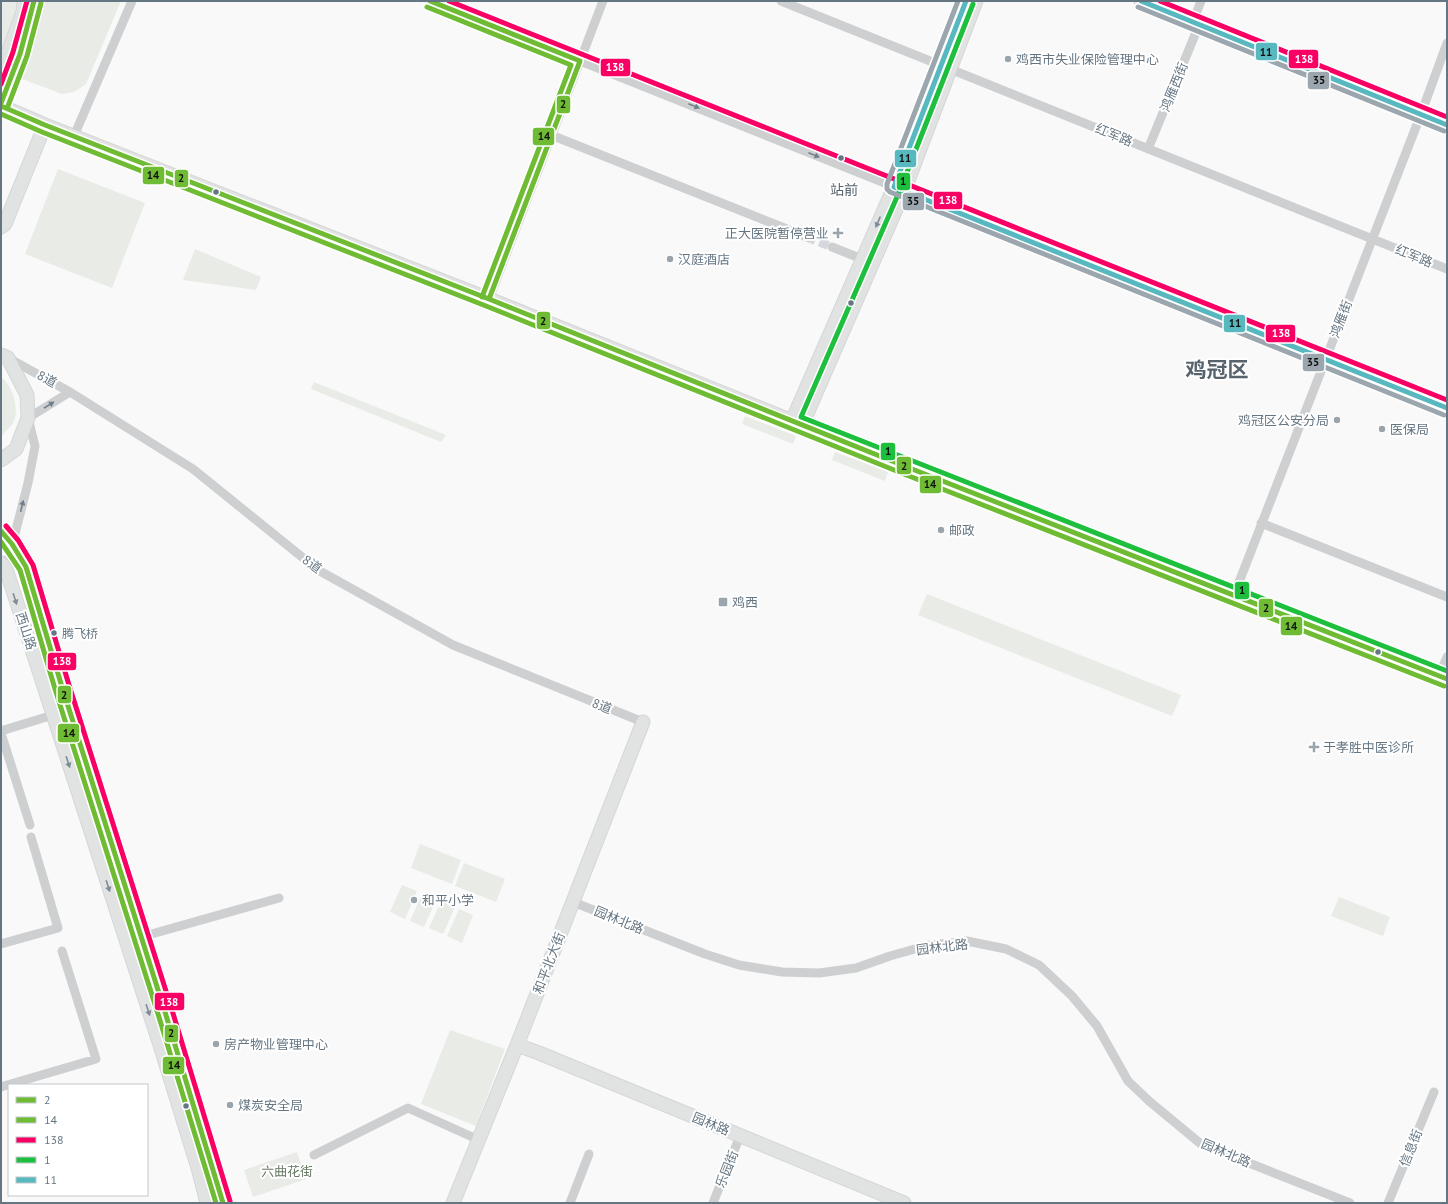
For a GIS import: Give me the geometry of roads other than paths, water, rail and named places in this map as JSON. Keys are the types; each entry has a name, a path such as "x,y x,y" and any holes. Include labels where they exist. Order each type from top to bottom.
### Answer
{"main road":[{"path":"1,72 23,12 24,1"},
{"path":"34,1 20,54 4,90 1,104 45,125 489,299 912,469 1443,678"},
{"path":"946,67 966,1"},
{"path":"797,423 898,189 946,67 976,1"},
{"path":"1142,1 1447,125"},
{"path":"1,227 5,224 45,125"},
{"path":"797,423 862,259 898,189"},
{"path":"1,460 16,449 28,418 27,395 5,357"},
{"name":"西山路","path":"1,531 12,544 26,567 223,1203"},
{"name":"西山路","path":"3,566 160,1045 198,1168 206,1203"},
{"name":"和平北大街","path":"453,1203 517,1045 643,722"},
{"name":"园林路","path":"517,1045 904,1203"}],"street":[{"path":"74,136 132,1"},
{"path":"430,1 1447,408"},
{"path":"489,299 603,1"},
{"name":"红军路","path":"780,1 1447,268"},
{"name":"鸿雁西街","path":"1148,149 1196,23 1201,1"},
{"name":"鸿雁街","path":"1234,595 1421,114 1447,43"},
{"path":"551,135 807,237"},
{"path":"832,247 862,259"},
{"name":"8道","path":"5,357 70,392 193,469 318,570 453,645 643,722"},
{"path":"3,566 12,544 28,483 35,446 28,418 70,392"},
{"path":"1261,523 1447,597"},
{"path":"1443,678 1447,657"},
{"path":"30,825 1,732 53,715"},
{"path":"1,944 58,928 31,837"},
{"path":"141,937 279,898"},
{"name":"园林北路","path":"573,902 705,954 739,965 782,972 819,973 856,968 890,956 929,946 967,941 1006,949 1039,965 1072,996 1097,1026 1128,1081 1149,1101 1201,1144 1350,1203"},
{"path":"8,1084 96,1059 62,951"},
{"name":"信息街","path":"1388,1203 1434,1092"},
{"path":"314,1155 408,1108 479,1140"},
{"name":"乐园街","path":"713,1203 740,1136"},
{"path":"570,1203 589,1154"}],"tunnel":[{"path":"807,237 832,247"}],"place":[{"name":"鸡西市失业保险管理中心","path":"1008,59"},
{"name":"正大医院暂停营业","path":"838,233"},
{"name":"汉庭酒店","path":"670,259"},
{"name":"鸡冠区公安分局","path":"1337,420"},
{"name":"医保局","path":"1382,429"},
{"name":"邮政","path":"941,530"},
{"name":"鸡西","path":"723,602"},
{"name":"腾飞桥","path":"54,633"},
{"name":"于孝胜中医诊所","path":"1314,747"},
{"name":"和平小学","path":"414,900"},
{"name":"房产物业管理中心","path":"216,1044"},
{"name":"煤炭安全局","path":"230,1105"}],"district":[{"name":"站前","path":"844,190"},
{"name":"鸡冠区","path":"1217,369"}],"park label":[{"name":"六曲花街","path":"287,1171"}]}
